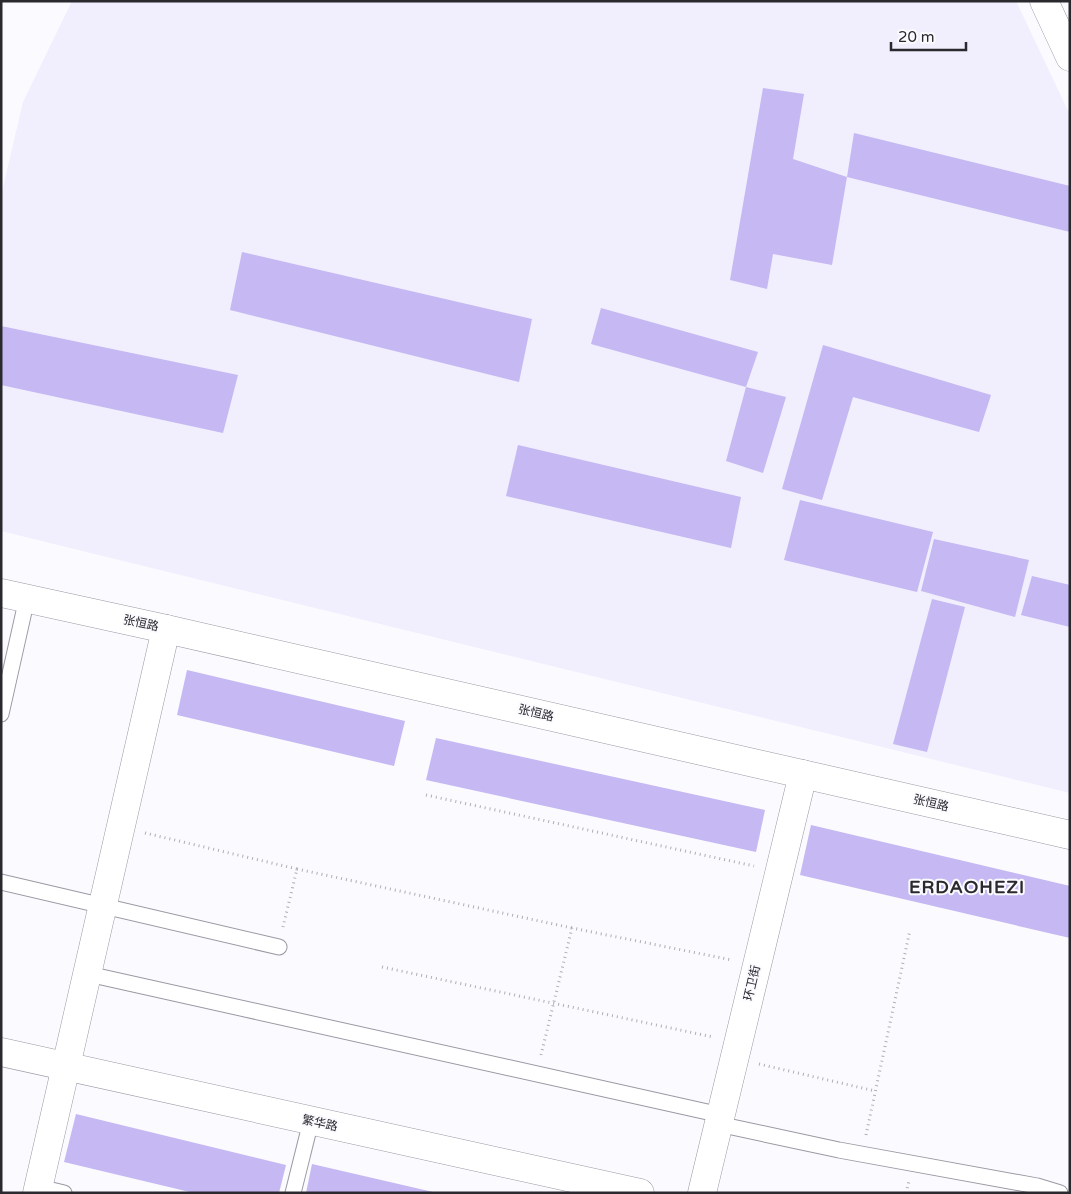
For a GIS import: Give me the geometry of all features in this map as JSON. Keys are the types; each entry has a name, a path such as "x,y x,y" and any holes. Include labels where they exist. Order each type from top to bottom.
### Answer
{"street":[{"path":"1044,1 1070,56"},
{"name":"张恒路","path":"14,595 1070,835"},
{"path":"47,1191 67,1067 166,629"},
{"name":"环卫街","path":"702,1193 803,774"},
{"name":"繁华路","path":"1,1052 640,1193"}],"lane":[{"path":"1,714 14,595"},
{"path":"1,882 279,947"},
{"path":"88,974 537,1075 862,1153 1037,1186 1060,1193"},
{"path":"293,1193 311,1121"}],"path":[{"path":"426,795 779,872"},
{"path":"121,828 572,928 756,965"},
{"path":"279,947 297,868"},
{"path":"537,1075 572,928"},
{"path":"862,1153 910,930"},
{"path":"382,967 554,1004 736,1050 875,1091"}],"shaded area":[{"path":"72,1 1016,1 1070,115 1070,793 1,531 1,196 23,102"}],"building":[{"path":"763,88 804,94 793,159 847,177 832,265 773,254 767,289 730,280"},
{"path":"854,133 1070,186 1070,232 847,177"},
{"path":"242,252 532,319 519,382 230,310"},
{"path":"601,308 758,352 746,387 591,344"},
{"path":"1,326 238,375 223,433 1,385"},
{"path":"823,345 991,395 979,432 853,397 822,500 782,489"},
{"path":"746,387 786,397 763,473 726,461"},
{"path":"518,445 741,497 731,548 506,496"},
{"path":"800,500 933,532 917,592 784,560"},
{"path":"934,539 1029,560 1015,617 921,591"},
{"path":"1032,576 1070,585 1070,627 1021,615"},
{"path":"932,599 965,607 927,752 893,744"},
{"path":"187,670 405,721 394,766 177,715"},
{"path":"436,738 765,810 756,852 426,780"},
{"path":"811,825 1070,886 1070,938 800,875"},
{"path":"76,1114 286,1165 279,1193 194,1193 64,1162"},
{"path":"312,1164 433,1192 433,1193 306,1193"}],"district":[{"name":"ERDAOHEZI","path":"967,887"}]}
